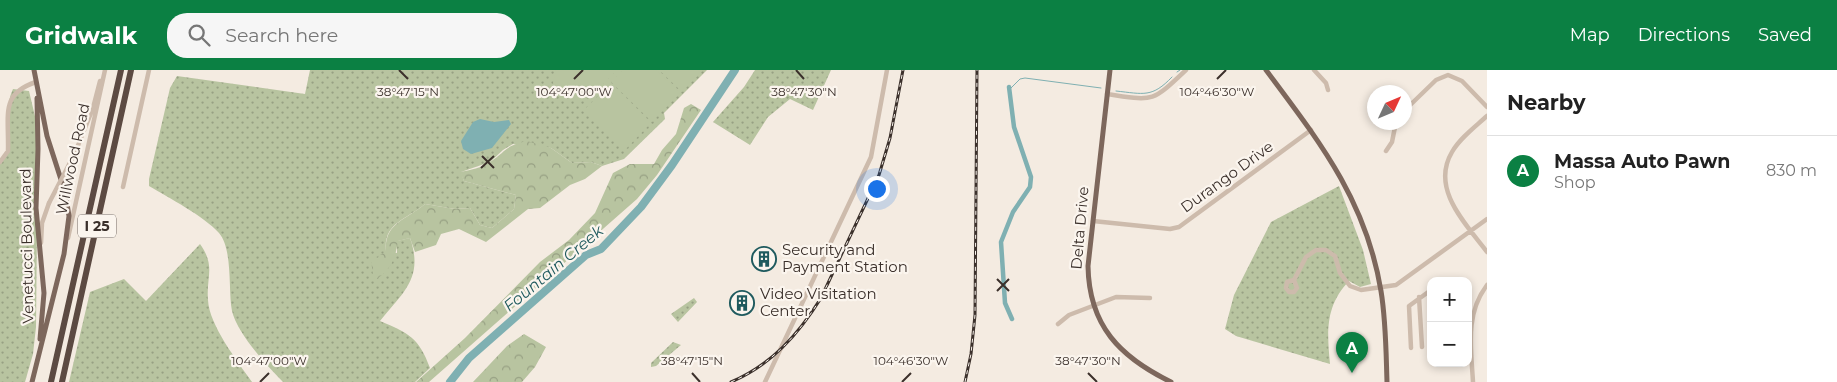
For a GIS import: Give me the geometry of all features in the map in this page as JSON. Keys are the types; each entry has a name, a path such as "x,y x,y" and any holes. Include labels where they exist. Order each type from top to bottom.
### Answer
{"highway":[{"name":"I 25","path":"51,382 120,70"},
{"name":"I 25","path":"62,382 131,70"}],"main road":[{"name":"Venetucci Boulevard","path":"32,382 64,254 68,229 68,204 47,136 34,70"},
{"name":"Delta Drive","path":"1110,70 1088,266 1093,305 1108,333 1124,353 1143,367 1172,382"},
{"path":"1266,70 1331,158 1354,201 1370,245 1380,289 1388,382"},
{"name":"Venetucci Boulevard","path":"36,82 38,149 36,208 44,301 39,350"}],"street":[{"name":"Willwood Road","path":"41,261 42,223 49,203 75,153 93,108 104,70"},
{"name":"Willwood Road","path":"64,254 104,70"},
{"path":"124,187 149,70"},
{"path":"765,382 871,157 887,70"},
{"path":"1107,94 1136,98 1154,97 1186,70"},
{"path":"1314,70 1326,83 1328,90"},
{"path":"1412,103 1436,80 1452,75 1462,81 1487,107"},
{"path":"0,162 8,151 4,113 5,100 13,90 36,82"},
{"path":"1487,116 1457,146 1446,168 1445,177 1448,195 1487,252"},
{"name":"Durango Drive","path":"1093,221 1170,229 1179,227 1311,130"},
{"path":"1386,151 1392,142 1394,130"},
{"path":"1294,280 1306,257 1316,250 1326,250 1335,256 1340,273 1350,286 1361,290 1380,289 1403,282 1487,219"},
{"path":"1472,382 1470,323 1476,301 1487,285"},
{"path":"1411,348 1409,306 1427,292"},
{"path":"1058,324 1069,315 1116,297 1150,298"},
{"path":"1419,297 1422,347"}],"green space":[{"path":"310,70 707,70 664,113 665,119 624,159 602,166 591,162 572,163 551,148 513,144 490,162 461,172 464,181 516,195 514,209 492,228 480,225 470,208 455,209 425,204 392,228 388,234 386,251 397,253 397,241 410,238 414,252 413,274 403,293 380,321 406,333 422,350 430,368 415,382 283,382 253,349 235,320 231,303 228,259 219,233 196,214 149,186 149,179 170,88 177,76 305,94"},
{"path":"556,70 617,70 591,96 571,101 553,83"},
{"path":"623,70 656,70 680,93 652,122 611,82"},
{"path":"659,70 703,70 682,92"},
{"path":"755,70 831,70 813,110 790,99 768,117 750,145 713,122 744,87"},
{"path":"609,85 649,125 624,151 583,111"},
{"path":"13,89 29,91 38,129 36,327 33,354 25,382 0,382 0,162 8,145 8,109"},
{"path":"691,104 701,110 657,175 637,199 429,382 416,382 465,338 540,262 569,240 595,213 613,173 630,164 654,164 662,150 676,134 684,108"},
{"path":"527,141 551,148 572,163 591,162 602,166 585,179 570,185 540,208 528,209 486,242 459,229 441,234 436,245 415,252 410,238 398,241 391,264 374,281 371,261 386,251 386,242 392,228 425,204 455,209 470,208 480,225 492,228 514,209 516,195 464,181 460,172 483,166 510,147"},
{"path":"1339,186 1363,250 1371,284 1360,287 1349,281 1335,300 1328,330 1330,364 1236,336 1225,329 1234,295 1271,222"},
{"path":"200,244 208,259 208,300 213,321 232,354 252,382 69,382 90,292 124,279 146,301"},
{"path":"694,298 697,302 678,322 671,314"},
{"path":"524,334 546,347 535,367 522,382 473,382 507,346"},
{"path":"673,342 681,345 656,366 651,367 651,363"}],"water":[{"path":"480,119 494,122 509,120 511,124 492,148 471,154 463,149 461,141 473,122"}],"waterway":[{"name":"Fountain Creek","path":"450,382 469,358 586,255 601,249 641,207 672,165 735,70"},
{"path":"1116,91 1147,93 1159,88 1172,77"},
{"path":"1009,90 1020,79 1025,78 1101,88"},
{"path":"1009,87 1014,127 1031,177 1030,187 1013,212 1001,242 1005,303 1012,319"}],"railway":[{"path":"731,382 759,367 782,348 803,324 821,298 879,175 890,138 903,70"},
{"path":"965,382 971,354 975,315 977,70"}],"place":[{"name":"Security and Payment Station","path":"764,259"},
{"name":"Video Visitation Center","path":"742,303"},
{"name":"Massa Auto Pawn","path":"1352,373"}]}
